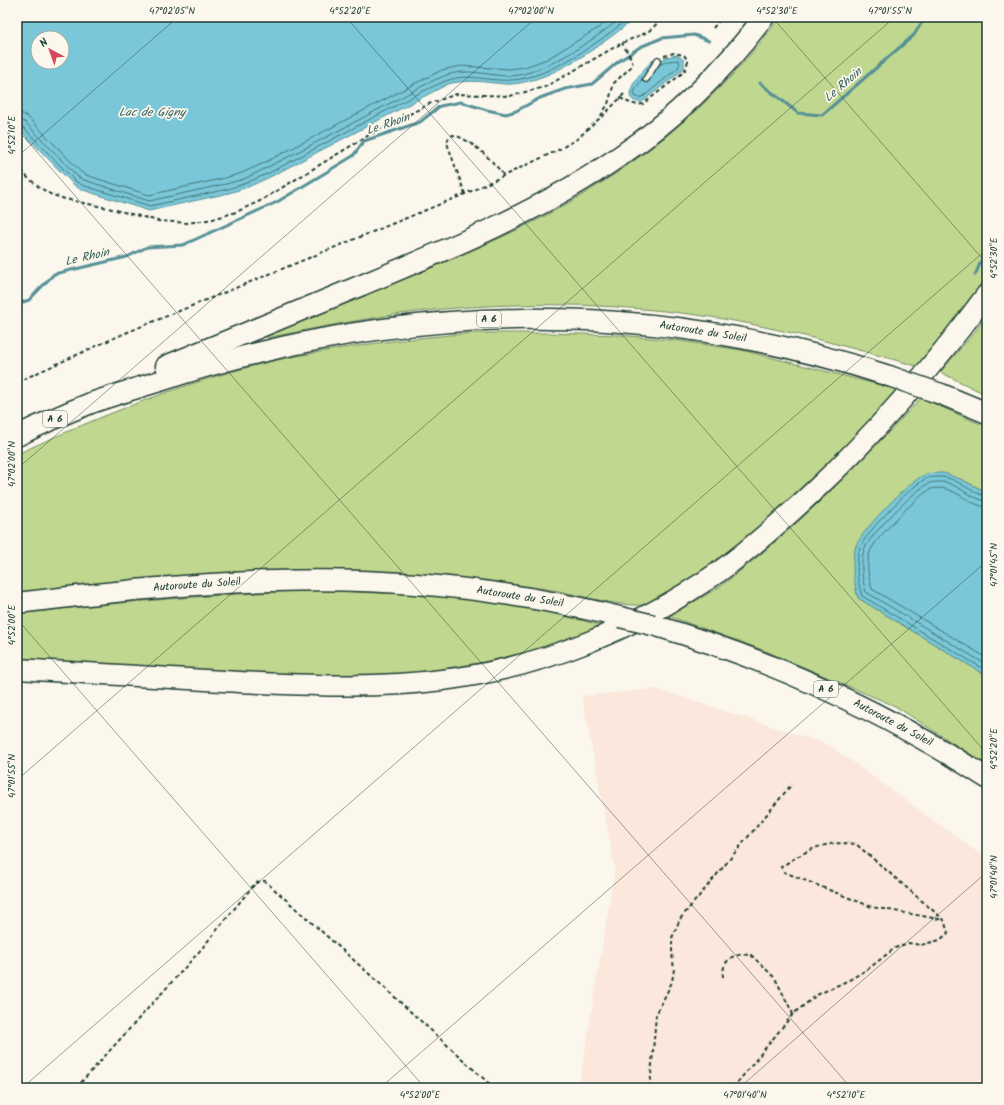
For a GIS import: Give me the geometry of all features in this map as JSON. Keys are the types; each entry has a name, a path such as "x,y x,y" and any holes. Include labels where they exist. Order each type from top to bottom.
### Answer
{"highway":[{"path":"92,403 159,369 477,236 558,195 622,155 670,117 714,77 740,48 764,17"},
{"path":"17,669 305,685 377,686 437,681 483,674 540,659 578,646 615,631 650,614 685,593 735,560 781,522 880,424 945,349 987,294"},
{"name":"Autoroute du Soleil","path":"17,436 92,403 218,362 296,343 392,327 432,323 539,318 645,324 691,329 750,339 848,363 890,376 941,394 987,413"},
{"name":"Autoroute du Soleil","path":"17,603 198,584 277,580 341,580 413,583 484,591 548,601 653,625 726,649 817,685 910,731 987,778"}],"lane":[{"path":"646,78 658,60"}],"path":[{"path":"17,166 28,178 50,194 158,221 188,222 213,219 236,212 260,201 369,136 431,103 457,94 510,96 545,87 622,43 648,32 664,17"},
{"path":"712,28 722,17"},
{"path":"599,120 608,104 614,83 633,66 631,58 622,43"},
{"path":"620,98 632,104 644,104 679,76 685,70 688,62 684,55 674,53 661,57 658,60"},
{"path":"17,382 123,334 465,194 504,176 560,149 577,139 599,120 624,94"},
{"path":"465,194 447,143 449,137 453,135 462,138 493,161 504,176"},
{"path":"650,1088 656,1015 672,982 674,969 672,938 680,919 792,784"},
{"path":"733,1088 793,1014 817,995 868,969 895,948 908,943 922,945 940,940 948,933 944,920 856,844 841,842 823,845 799,855 782,867 784,872 872,907 944,920"},
{"path":"76,1088 198,953 253,886 258,882 265,881 494,1088"},
{"path":"723,977 722,970 726,961 738,955 751,955 775,978 793,1014"}],"shaded area":[{"path":"657,689 829,745 987,859 987,1088 579,1088 615,869 582,696"}],"green space":[{"path":"780,17 987,17 987,277 920,367 835,344 719,318 636,308 581,305 498,305 445,309 343,323 267,338 267,333 323,312 456,257 534,222 602,183 658,142 711,96 759,45"},
{"path":"987,314 987,395 940,372 974,333"},
{"path":"474,333 620,335 681,341 741,350 900,390 843,453 739,547 649,605 615,603 558,591 484,580 360,570 262,571 164,577 17,593 17,454 147,399 248,367 306,354 354,346"},
{"path":"921,398 987,427 987,492 960,479 856,545 854,565 858,598 987,676 987,765 895,706 763,650 668,616 719,587 778,540 851,471"},
{"path":"311,590 431,595 523,605 607,627 507,662 412,676 303,679 17,660 17,614 164,599"}],"water":[{"name":"Lac de Gigny","path":"17,17 636,17 594,49 544,76 528,81 510,84 471,81 448,84 248,187 229,193 149,211 80,189 73,184 18,128"},
{"path":"677,55 684,60 684,67 681,71 642,102 634,100 630,96 634,83 639,75 655,58 660,61 667,57"},
{"path":"944,473 987,492 987,676 858,598 853,572 853,559 856,546 860,539 876,518 898,495 919,478 926,474"}],"waterway":[{"name":"Le Rhoin","path":"760,83 798,113 822,115 914,35 925,17"},
{"name":"Le Rhoin","path":"17,304 29,300 54,274 127,257 147,247 183,245 277,202 353,156 364,141 420,122 440,106 461,102 506,114 516,111 540,98 565,89 592,84 619,61 640,47 662,38 694,35 709,41"},
{"path":"975,275 987,248"}]}
